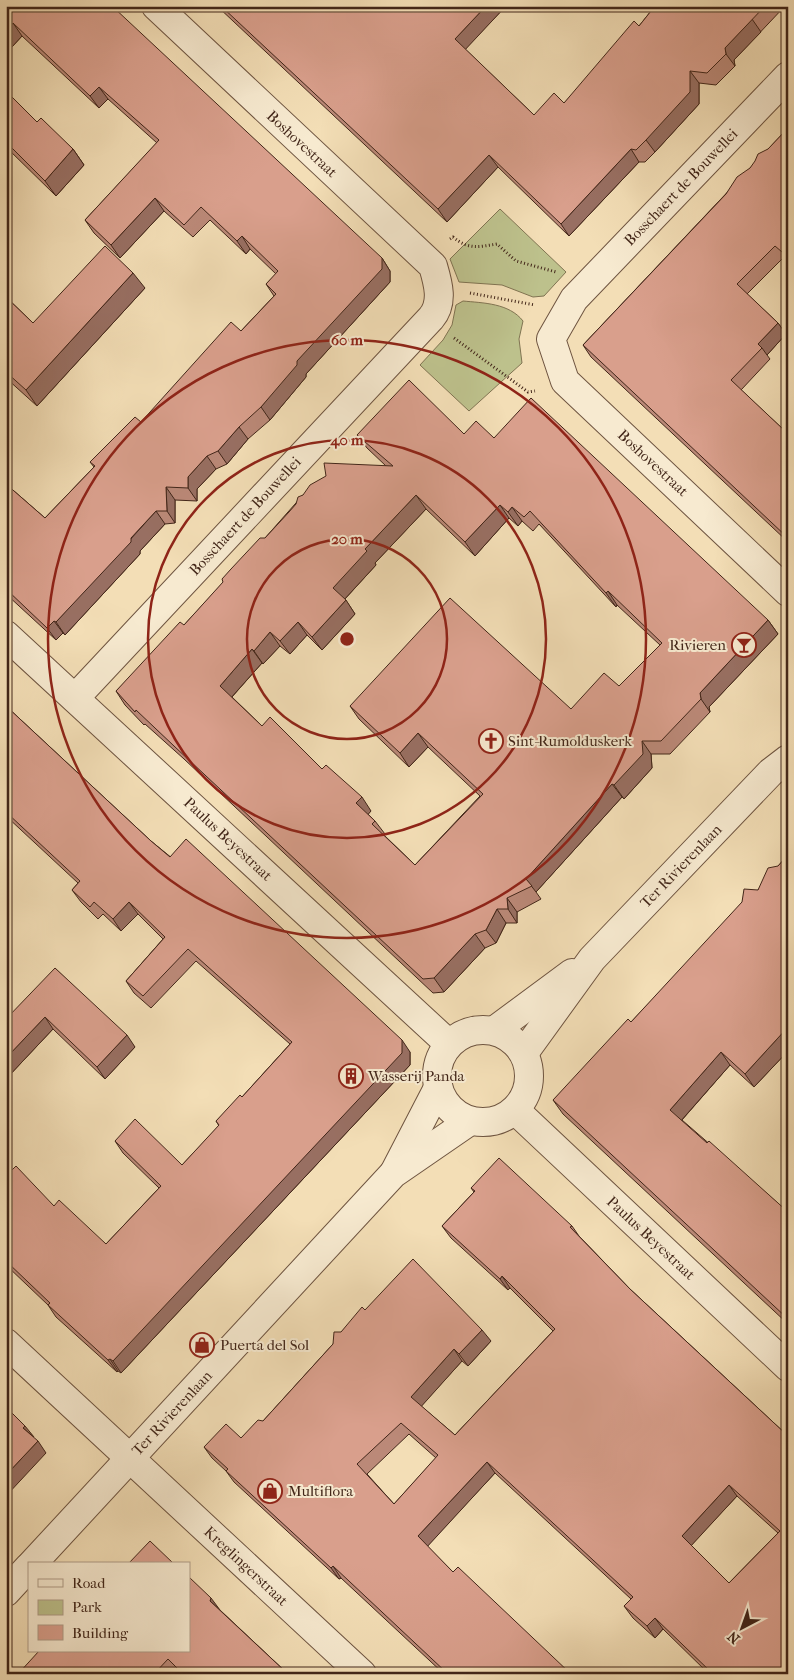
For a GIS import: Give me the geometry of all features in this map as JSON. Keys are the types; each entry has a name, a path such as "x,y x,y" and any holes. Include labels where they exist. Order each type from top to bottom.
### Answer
{"street":[{"name":"Boshovestraat","path":"156,6 432,266 436,306"},
{"name":"Bosschaert de Bouwellei","path":"568,310 788,76"},
{"name":"Bosschaert de Bouwellei","path":"75,698 436,306"},
{"name":"Boshovestraat","path":"568,310 551,339 565,381 788,592"},
{"name":"Paulus Beyestraat","path":"6,635 449,1044"},
{"name":"Ter Rivierenlaan","path":"524,1053 592,959 779,765 788,739"},
{"name":"Ter Rivierenlaan","path":"495,1030 592,959"},
{"path":"478,1029 495,1030 512,1039 524,1053 530,1073 527,1094 515,1110 494,1121 470,1121 450,1108 438,1088 438,1064 449,1044 462,1034 478,1029"},
{"name":"Ter Rivierenlaan","path":"393,1174 438,1088"},
{"name":"Paulus Beyestraat","path":"515,1110 788,1366"},
{"name":"Ter Rivierenlaan","path":"34,1562 393,1174 470,1121"},
{"name":"Kreglingerstraat","path":"6,1343 362,1674"},
{"path":"6,1592 28,1568"}],"path":[{"path":"425,259 453,237 469,248 497,244 516,261 559,274 568,310 537,305 436,306"},
{"path":"436,306 471,352 499,369 528,392 570,385"}],"green space":[{"path":"500,209 566,272 544,296 533,297 502,285 459,282 450,259"},
{"path":"463,301 487,303 503,307 523,321 519,339 522,363 469,411 420,365 443,340 452,325 456,305"}],"building":[{"path":"6,6 112,6 382,258 382,269 297,361 297,365 261,407 239,427 218,451 207,456 188,477 188,488 166,487 167,511 156,511 131,538 131,542 56,622 54,621 47,628 6,589 6,484 45,518 95,466 90,462 135,417 141,422 231,322 241,331 276,294 266,284 278,271 242,236 237,241 201,207 184,225 155,198 111,245 85,220 159,140 99,87 90,96 13,23 6,31"},
{"path":"221,6 486,6 455,39 534,115 554,93 564,103 634,21 639,26 655,6 765,6 725,48 726,54 707,73 690,71 690,92 636,150 631,149 561,224 489,155 438,209"},
{"path":"6,91 37,122 41,118 73,149 45,181 6,142"},
{"path":"788,128 788,246 782,252 775,246 737,284 778,323 758,344 762,348 731,380 785,431 788,427 788,538 583,345 726,194 737,177 750,168 758,154 768,149"},
{"path":"105,246 133,273 26,390 6,372 6,297 33,323"},
{"path":"409,380 464,434 476,421 494,438 531,398 768,620 700,693 701,699 661,741 642,741 643,754 614,785 612,784 526,879 532,886 507,898 508,909 497,909 486,930 475,934 434,978 423,979 136,710 135,712 116,691 180,622 184,625 223,582 222,579 231,569 260,538 265,538 289,512 296,504 298,497 303,495 310,485 326,476 324,463 393,466 357,435","holes":["416,495 465,542 500,505 508,512 512,507 524,517 530,511 606,593 608,591 662,643 619,686 604,673 571,709 450,598 350,706 400,753 418,733 483,794 415,865 372,824 375,821 356,803 362,797 326,765 322,769 270,717 262,726 220,686 252,649 254,651 270,632 280,641 298,622 312,637 346,600 333,588 367,551 365,549"]},
{"path":"6,706 170,857 186,839 402,1040 402,1053 113,1361 108,1360 48,1305 50,1303 6,1261 6,1167 11,1171 16,1166 54,1206 59,1200 106,1244 161,1186 115,1141 135,1119 182,1165 219,1125 216,1121 240,1095 242,1097 292,1042 188,949 143,996 126,981 165,937 129,902 113,919 94,902 90,907 72,890 80,881 6,812"},
{"path":"788,855 788,1027 745,1074 721,1052 670,1110 707,1143 709,1141 788,1212 788,1319 553,1100 628,1019 631,1022 742,902 744,889 758,890 768,868 778,866"},
{"path":"55,968 127,1035 97,1067 45,1017 6,1058 6,1019"},
{"path":"499,1158 572,1226 570,1227 630,1289 788,1436 788,1674 712,1674 655,1618 647,1626 624,1606 633,1597 487,1462 418,1536 453,1572 458,1567 571,1674 448,1674 333,1566 331,1568 226,1471 228,1469 204,1447 226,1424 241,1438 258,1420 263,1421 333,1344 334,1332 341,1332 362,1307 365,1310 413,1259 482,1330 459,1354 454,1349 411,1397 455,1435 555,1329 502,1276 500,1279 442,1226 475,1191 471,1188","holes":["401,1423 438,1455 394,1504 357,1464","729,1485 780,1531 729,1583 682,1536"]},
{"path":"6,1407 25,1426 23,1428 38,1441 6,1475"},
{"path":"150,1541 172,1562 130,1562"},
{"path":"190,1578 211,1598 210,1601 288,1674 183,1674 168,1659 154,1674 18,1674 38,1652 190,1652"}],"place":[{"name":"Rivieren","path":"744,645"},
{"name":"Sint-Rumolduskerk","path":"491,741"},
{"name":"Wasserij Panda","path":"351,1076"},
{"name":"Puerta del Sol","path":"202,1345"},
{"name":"Multiflora","path":"270,1491"}]}
